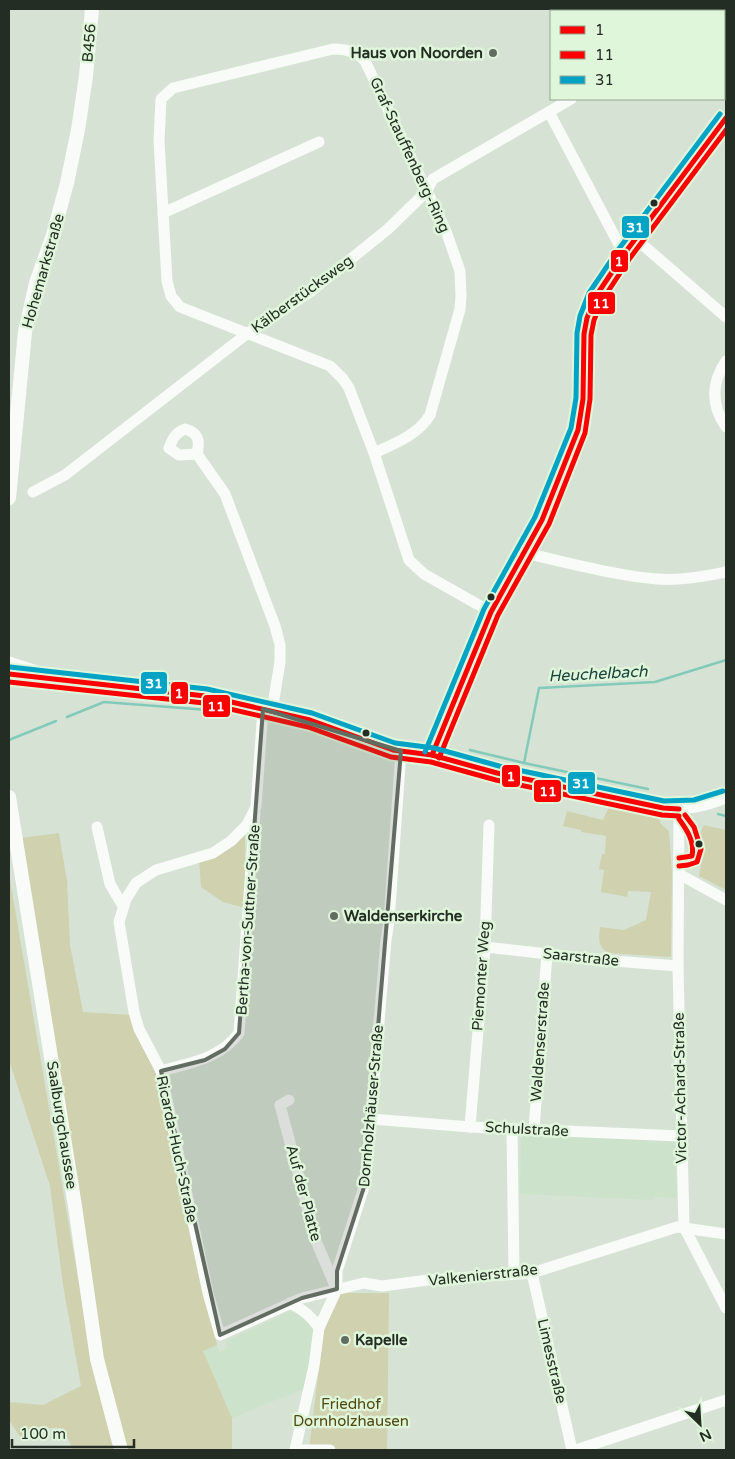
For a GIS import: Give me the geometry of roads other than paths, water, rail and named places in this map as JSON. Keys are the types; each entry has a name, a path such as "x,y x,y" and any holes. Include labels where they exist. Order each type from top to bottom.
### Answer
{"main road":[{"name":"B456","path":"86,76 92,9"},
{"name":"Hohemarkstraße","path":"9,498 25,332 36,283 53,235 67,183 78,130 86,76"},
{"name":"Saalburgchaussee","path":"9,797 75,1206 97,1359 121,1450"},
{"path":"9,849 26,947 41,998"}],"street":[{"name":"Graf-Stauffenberg-Ring","path":"374,453 404,438 428,419 460,309 461,296 460,270 457,260 365,61 350,51 333,50 173,88 161,99 159,120 167,281 171,296 180,307 312,358 330,366 337,372 349,388 374,453 409,560 424,574 492,612"},
{"name":"Kälberstücksweg","path":"33,492 65,475 248,334 310,292 388,229 426,192 433,178 569,100"},
{"path":"549,112 624,254"},
{"path":"432,755 492,612 542,520 580,423 583,399 584,334 587,318 602,285 726,118"},
{"path":"163,213 244,178 319,142"},
{"path":"636,239 726,316"},
{"path":"726,361 719,371 714,386 715,403 726,427"},
{"name":"Ricarda-Huch-Straße","path":"197,454 225,494 275,626 280,645 280,662 268,710 256,807 247,825 231,841 213,853 156,870 136,883 126,899 119,922 134,1012 142,1037 161,1071 208,1293 220,1335"},
{"path":"524,553 590,568 658,579 684,579 726,572"},
{"path":"9,662 34,670 52,679"},
{"path":"9,674 205,696 310,720 393,750 432,755 497,773 663,808 700,807 726,798"},
{"name":"Dornholzhäuser Straße","path":"295,1450 314,1366 319,1328 337,1289 337,1271 366,1184 389,921 401,751"},
{"name":"Bertha-von-Suttner-Straße","path":"161,1071 205,1060 225,1049 239,1033 256,807"},
{"name":"Victor-Achard-Straße","path":"679,809 678,966 684,1227 726,1308"},
{"name":"Piemonter Weg","path":"470,1126 485,947 489,825"},
{"path":"97,827 110,884 123,906"},
{"path":"679,874 726,900"},
{"name":"Saarstraße","path":"485,947 601,960 678,966"},
{"name":"Waldenserstraße","path":"534,1129 547,954"},
{"name":"Auf der Platte","path":"289,1100 280,1105 316,1241 337,1289"},
{"name":"Schulstraße","path":"372,1119 512,1129 681,1136"},
{"path":"512,1129 514,1274"},
{"name":"Valkenierstraße","path":"220,1335 302,1298 337,1289 364,1283 382,1286 428,1280 532,1273 677,1227 684,1227"},
{"path":"684,1227 726,1234"},
{"name":"Limesstraße","path":"532,1273 572,1450"},
{"path":"290,1303 307,1313 319,1328"},
{"path":"576,1450 726,1400"},
{"path":"295,1450 330,1450"}],"waterway":[{"name":"Heuchelbach","path":"470,750 524,763 539,688 655,682 726,660"},
{"name":"Heuchelbach","path":"67,717 104,702 247,713"},
{"name":"Heuchelbach","path":"9,740 56,721"},
{"path":"524,763 648,789"},
{"path":"718,814 726,816"}],"place":[{"name":"Haus von Noorden","path":"493,53"},
{"name":"Waldenserkirche","path":"334,916"},
{"name":"Kapelle","path":"345,1340"}],"park label":[{"name":"Friedhof Dornholzhausen","path":"351,1412"}]}
